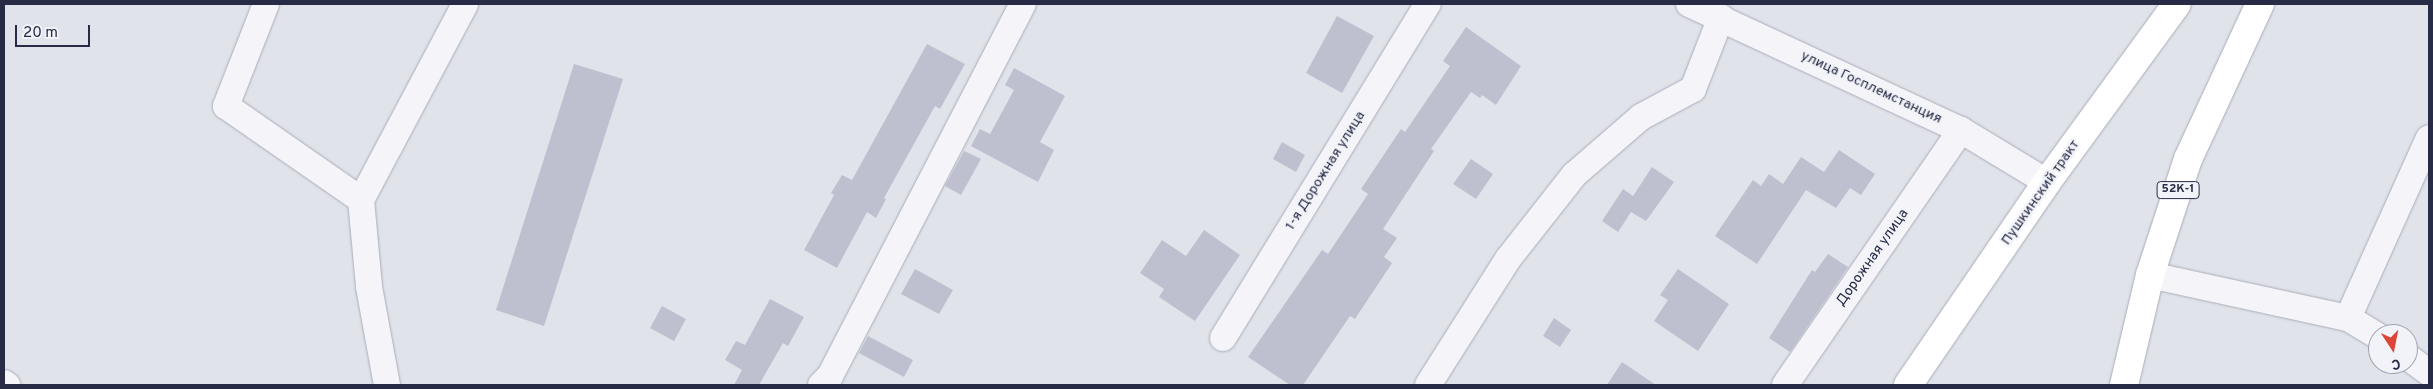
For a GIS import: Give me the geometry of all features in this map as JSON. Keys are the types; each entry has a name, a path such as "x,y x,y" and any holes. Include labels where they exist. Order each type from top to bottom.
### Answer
{"main road":[{"name":"Пушкинский тракт","path":"1908,385 2048,182 2177,4"},
{"name":"52К-1","path":"2124,385 2150,275 2188,159 2260,4"}],"street":[{"path":"266,4 226,106 361,200"},
{"path":"388,385 370,287 361,200 465,4"},
{"path":"821,385 830,376 1023,4"},
{"name":"1-я Дорожная улица","path":"1223,338 1428,4"},
{"path":"1428,385 1508,259 1574,175 1641,117 1693,89 1706,9"},
{"name":"улица Госплемстанция","path":"1706,9 1961,130 2048,182"},
{"name":"Дорожная улица","path":"1785,385 1961,130"},
{"path":"2348,318 2429,138"},
{"path":"2150,275 2348,318 2368,330"},
{"path":"2418,365 2429,374"}],"building":[{"path":"1337,16 1374,36 1342,93 1306,73"},
{"path":"1466,27 1521,66 1496,105 1482,95 1480,98 1471,92 1431,149 1434,151 1383,229 1397,238 1384,257 1392,263 1355,319 1350,316 1303,385 1290,385 1248,357 1322,250 1328,254 1368,194 1361,189 1401,129 1405,132 1450,66 1443,61"},
{"path":"927,44 965,64 940,109 935,106 884,198 886,199 876,218 867,212 837,268 804,250 834,195 831,193 842,175 852,180"},
{"path":"574,64 623,79 544,326 496,310"},
{"path":"1014,68 1065,96 1040,142 1054,150 1038,182 971,146 980,129 990,134 1014,90 1005,85"},
{"path":"1282,142 1305,155 1296,172 1273,159"},
{"path":"1839,150 1875,174 1861,195 1850,188 1836,208 1806,190 1757,264 1715,236 1753,180 1761,186 1769,174 1783,184 1801,157 1824,172"},
{"path":"964,151 981,159 961,195 945,186"},
{"path":"1471,159 1493,174 1476,199 1453,184"},
{"path":"1652,167 1674,182 1646,221 1631,212 1618,232 1602,221 1623,189 1633,196"},
{"path":"1204,230 1240,255 1195,321 1159,297 1164,289 1140,273 1162,240 1186,256"},
{"path":"1828,254 1848,267 1790,352 1769,338 1812,270 1815,272"},
{"path":"915,269 953,290 939,314 901,294"},
{"path":"1678,269 1729,304 1698,351 1654,321 1668,300 1660,295"},
{"path":"770,299 804,317 788,346 783,343 759,385 734,385 742,370 725,360 736,341 745,345"},
{"path":"662,306 686,319 674,341 650,328"},
{"path":"1554,318 1571,330 1560,347 1543,336"},
{"path":"868,336 913,360 904,377 859,353"},
{"path":"1622,362 1656,385 1607,385"}]}
